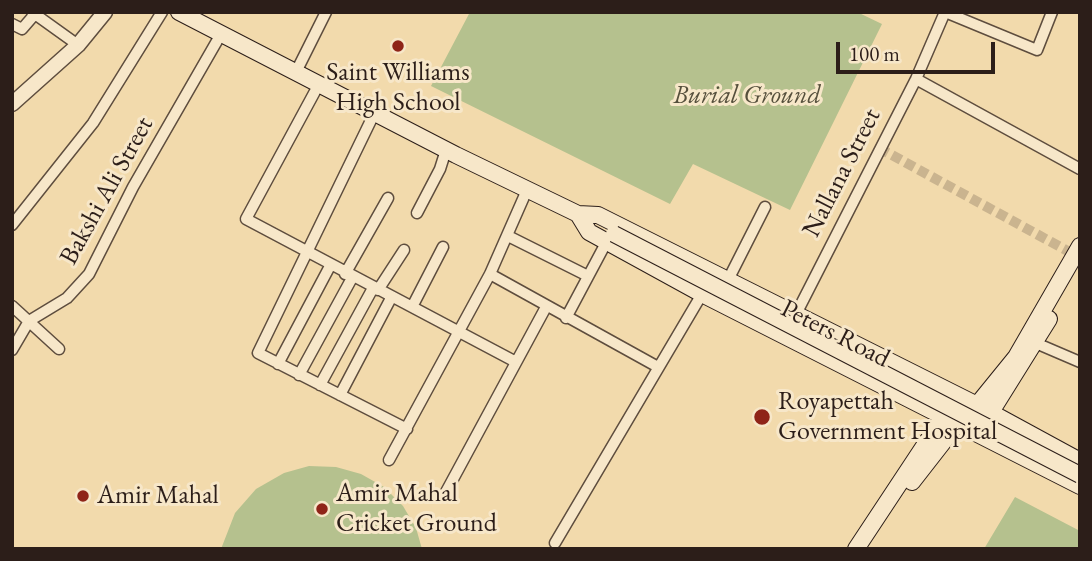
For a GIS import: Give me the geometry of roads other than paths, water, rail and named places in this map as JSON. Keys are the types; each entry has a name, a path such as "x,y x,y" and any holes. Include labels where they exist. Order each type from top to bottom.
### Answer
{"main road":[{"name":"Peters Road","path":"179,12 527,190 578,214 598,215 984,409 1080,461"},
{"path":"578,214 611,238 1080,475"},
{"name":"Peters Road","path":"611,238 702,294 1080,486"},
{"path":"1031,340 1080,246"},
{"path":"856,549 951,420 984,409 1080,262"},
{"path":"863,549 951,420"}],"street":[{"path":"12,104 78,45 105,12"},
{"path":"12,225 93,123 162,12"},
{"path":"296,72 326,12"},
{"path":"945,12 1037,50 1052,12"},
{"name":"Nallana Street","path":"783,335 916,79 945,12"},
{"path":"12,24 22,29 34,13 78,45"},
{"name":"Bakshi Ali Street","path":"12,350 29,321 67,298 89,274 133,187 221,34"},
{"path":"916,79 1080,169"},
{"path":"319,84 247,220 516,362"},
{"path":"374,114 258,353 407,429"},
{"path":"417,213 440,169 446,150"},
{"path":"389,460 490,274 527,190"},
{"path":"299,375 388,198"},
{"path":"727,282 765,207"},
{"path":"508,236 588,276"},
{"path":"566,318 611,238"},
{"path":"412,307 443,247"},
{"path":"320,385 375,289 404,250"},
{"path":"278,364 330,265"},
{"path":"490,274 658,367"},
{"path":"555,543 702,294"},
{"path":"340,396 391,298"},
{"path":"12,306 59,349"},
{"path":"446,492 546,307"},
{"path":"1031,340 1080,362"}],"tunnel":[{"path":"879,148 1075,255"}],"place":[{"name":"Saint Williams High School","path":"398,46"},
{"name":"Royapettah Government Hospital","path":"762,417"},
{"name":"Amir Mahal","path":"83,496"},
{"name":"Amir Mahal Cricket Ground","path":"322,509"}],"park label":[{"name":"Burial Ground","path":"747,96"}]}
